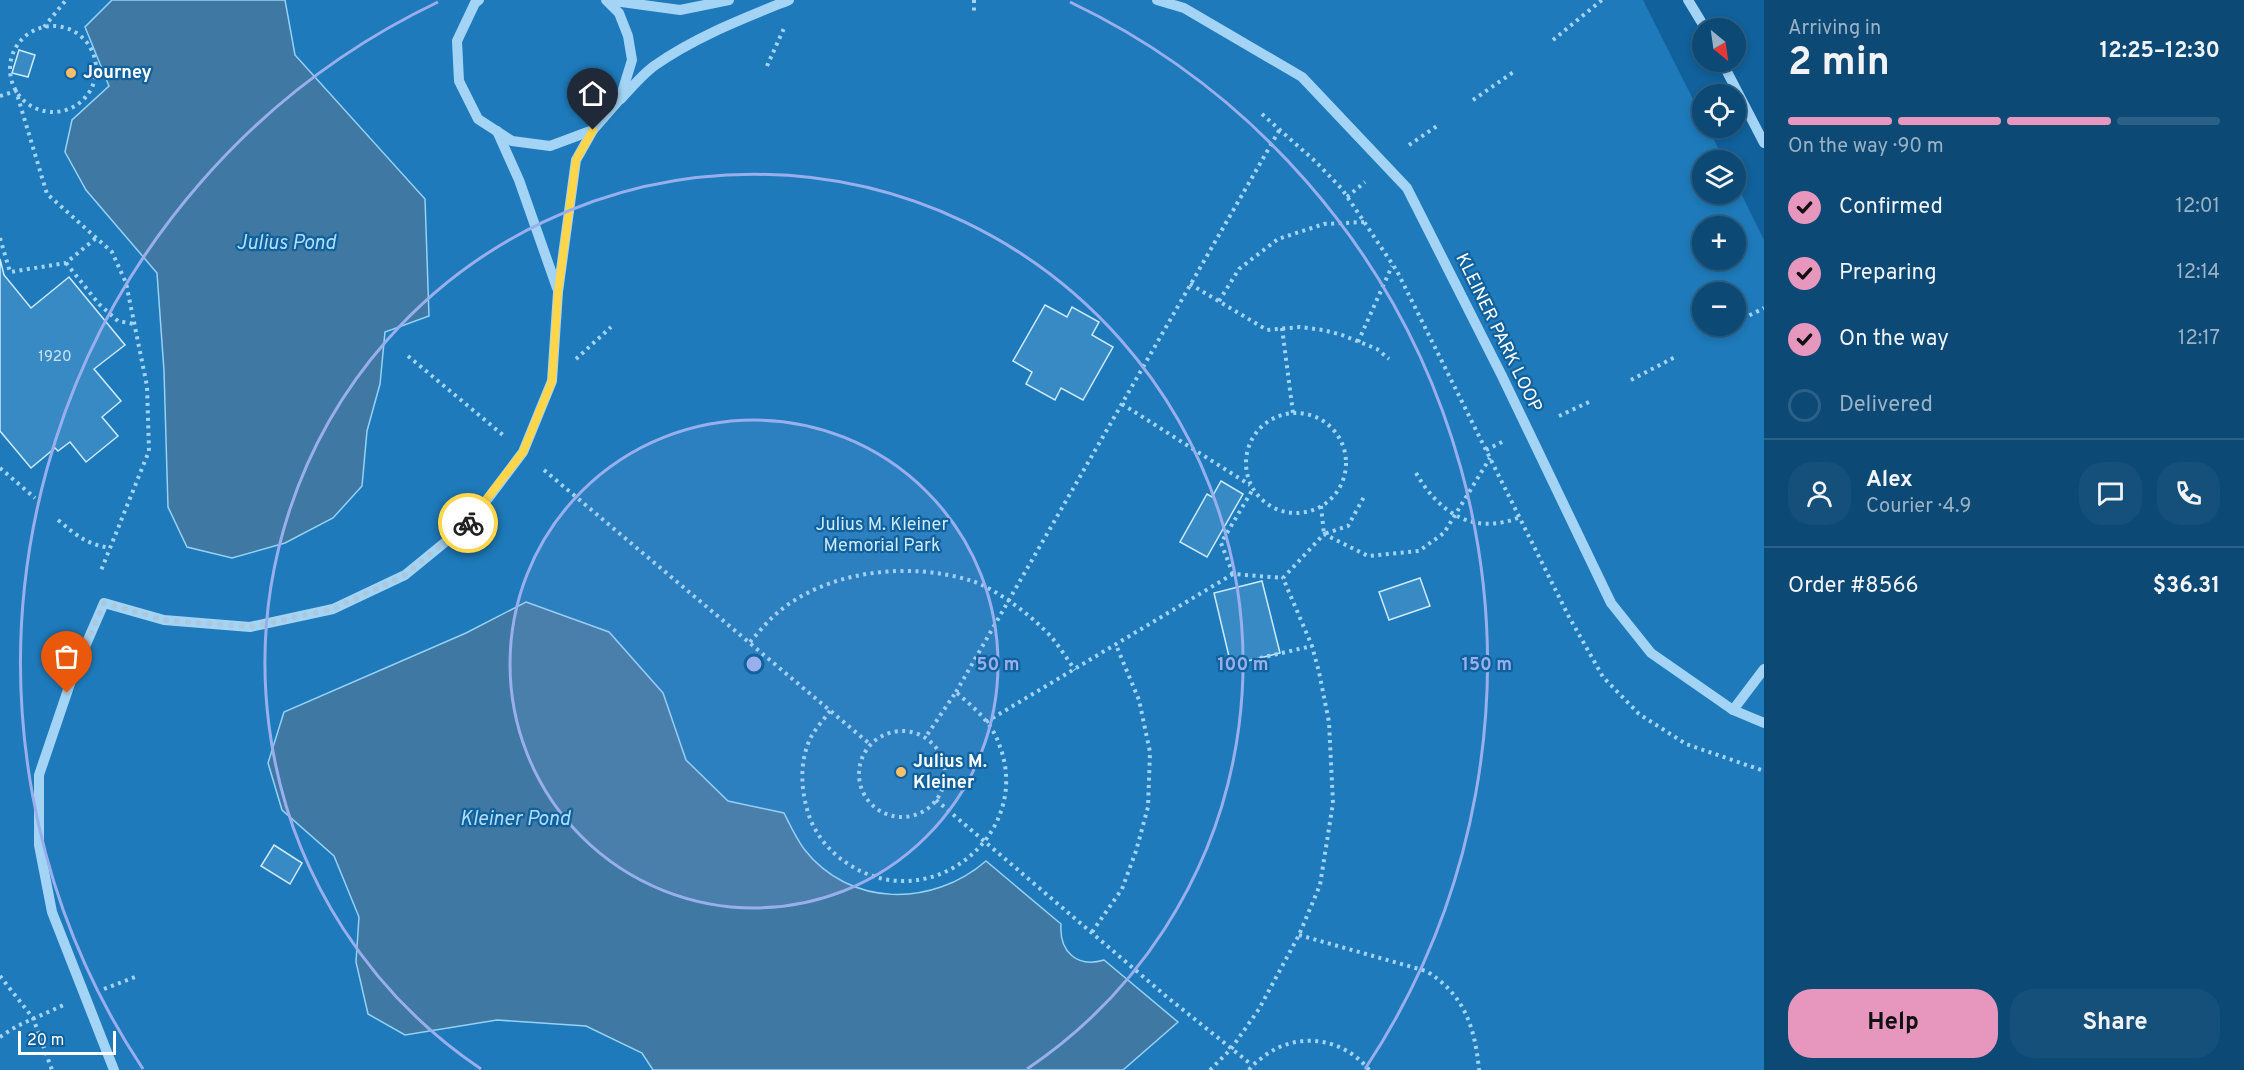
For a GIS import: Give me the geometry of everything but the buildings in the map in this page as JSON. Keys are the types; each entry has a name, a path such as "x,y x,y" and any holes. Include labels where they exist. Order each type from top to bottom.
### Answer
{"street":[{"path":"479,0 474,3 457,41 459,81 478,118 512,141 550,146 593,130"},
{"path":"606,0 680,9 729,0"},
{"path":"606,0 619,13 628,36 632,60 620,99"},
{"path":"114,1070 52,912 39,845 39,775 74,672 104,603 164,620 250,627 333,609 405,575 471,521 523,452 552,381 558,292 576,160 593,130 620,99 653,67 691,43 731,23 789,0"},
{"name":"KLEINER PARK LOOP","path":"1156,0 1184,8 1302,77 1407,188 1502,376 1611,603 1651,653 1733,710 1764,723"},
{"path":"1689,0 1699,18"},
{"path":"1727,72 1764,143"},
{"path":"497,131 540,237 558,292"},
{"path":"1733,710 1764,669"}],"path":[{"path":"43,28 66,0"},
{"path":"974,0 974,14"},
{"path":"1553,40 1602,0"},
{"path":"767,66 787,21"},
{"path":"15,91 36,109 48,112 63,111 77,105 88,95 94,81 96,67 93,52 84,40 72,31 58,27 43,28 20,41 13,52 10,65 11,79 47,194 112,252 126,283 147,386 149,451 100,573"},
{"path":"1473,100 1515,70"},
{"path":"0,96 15,91"},
{"path":"1262,114 1316,162 1347,197 1393,265 1568,615 1603,677 1639,714 1686,744 1764,771"},
{"path":"1409,145 1437,126"},
{"path":"925,738 956,692 1280,129"},
{"path":"1347,197 1365,182"},
{"path":"1219,302 1239,268 1278,239 1324,224 1365,222"},
{"path":"0,238 10,272 66,263 96,237"},
{"path":"66,263 99,304 118,321 134,324"},
{"path":"1358,342 1393,265"},
{"path":"1191,284 1267,330 1300,327 1323,330 1377,350 1389,359"},
{"path":"1746,317 1764,308"},
{"path":"552,381 611,327"},
{"path":"1282,328 1293,413"},
{"path":"408,356 503,435"},
{"path":"1631,380 1677,356"},
{"path":"1560,416 1589,402"},
{"path":"1122,404 1252,487"},
{"path":"1293,413 1310,415 1325,422 1336,434 1344,449 1346,465 1342,482 1334,496 1321,506 1306,512 1289,513 1274,508 1260,499 1252,487 1246,469 1247,453 1252,438 1263,425 1277,417 1293,413"},
{"path":"1486,450 1506,440"},
{"path":"1324,534 1368,556 1419,551 1444,533 1490,458"},
{"path":"0,468 35,498"},
{"path":"544,470 871,745"},
{"path":"1416,473 1426,492 1455,515 1474,523 1504,524 1520,517"},
{"path":"1233,573 1221,543 1252,487"},
{"path":"1283,578 1324,534 1348,526 1365,495"},
{"path":"1321,506 1324,534"},
{"path":"58,520 78,537 93,545 110,548"},
{"path":"750,642 776,614 808,593 847,578 890,570 930,572 973,581 1008,601 1054,640 1075,670"},
{"path":"986,722 1233,573 1283,578"},
{"path":"1210,1070 1231,1049 1259,1009 1299,935 1320,885 1333,803 1329,722 1320,672 1312,646 1283,578"},
{"path":"1092,932 1122,889 1136,852 1148,807 1150,752 1138,700 1116,645"},
{"path":"1260,658 1312,646"},
{"path":"830,711 811,738 802,770 804,803 816,833 838,859 867,876 899,883 932,879 962,864 986,841 1001,811 1006,777 999,744 982,714 956,692"},
{"path":"896,732 911,732 925,738 935,747 942,759 945,773 943,787 936,800 926,810 914,816 900,818 874,807 865,797 860,784 859,770 863,756 871,745 882,736 896,732"},
{"path":"936,800 1251,1068 1273,1049 1295,1041 1319,1040 1342,1047 1361,1060 1369,1070"},
{"path":"1299,935 1426,970 1444,981 1470,1020 1477,1045 1479,1070"},
{"path":"0,976 33,1018 52,1070"}],"green space":[{"name":"Julius M. Kleiner Memorial Park","path":"0,0 1643,0 1692,97 1692,138 1713,138 1719,150 1692,150 1692,204 1746,203 1764,240 1764,1070 0,1070"}],"water":[{"name":"Julius Pond","path":"112,0 285,0 295,55 425,199 429,316 385,332 380,384 367,431 362,486 333,518 285,543 232,558 187,547 168,507 164,371 157,273 86,190 65,152 72,120 109,86 85,27"},
{"name":"Kleiner Pond","path":"526,602 609,632 663,693 686,760 728,801 784,813 804,849 823,868 844,882 868,891 892,894 917,893 942,887 965,876 986,861 1061,924 1063,943 1072,956 1086,962 1104,960 1178,1022 1123,1070 653,1070 642,1053 586,1026 497,1020 405,1035 368,1014 356,962 359,917 334,856 282,810 268,763 284,712 466,633"}],"way so far":[{"path":"67,693 104,603 164,620 250,627 333,609 405,575 468,523"}],"place":[{"name":"Journey","path":"71,73"},
{"name":"Julius M. Kleiner","path":"901,772"}],"route":[{"path":"468,523 523,452 552,381 558,292 576,160 593,130"}]}
